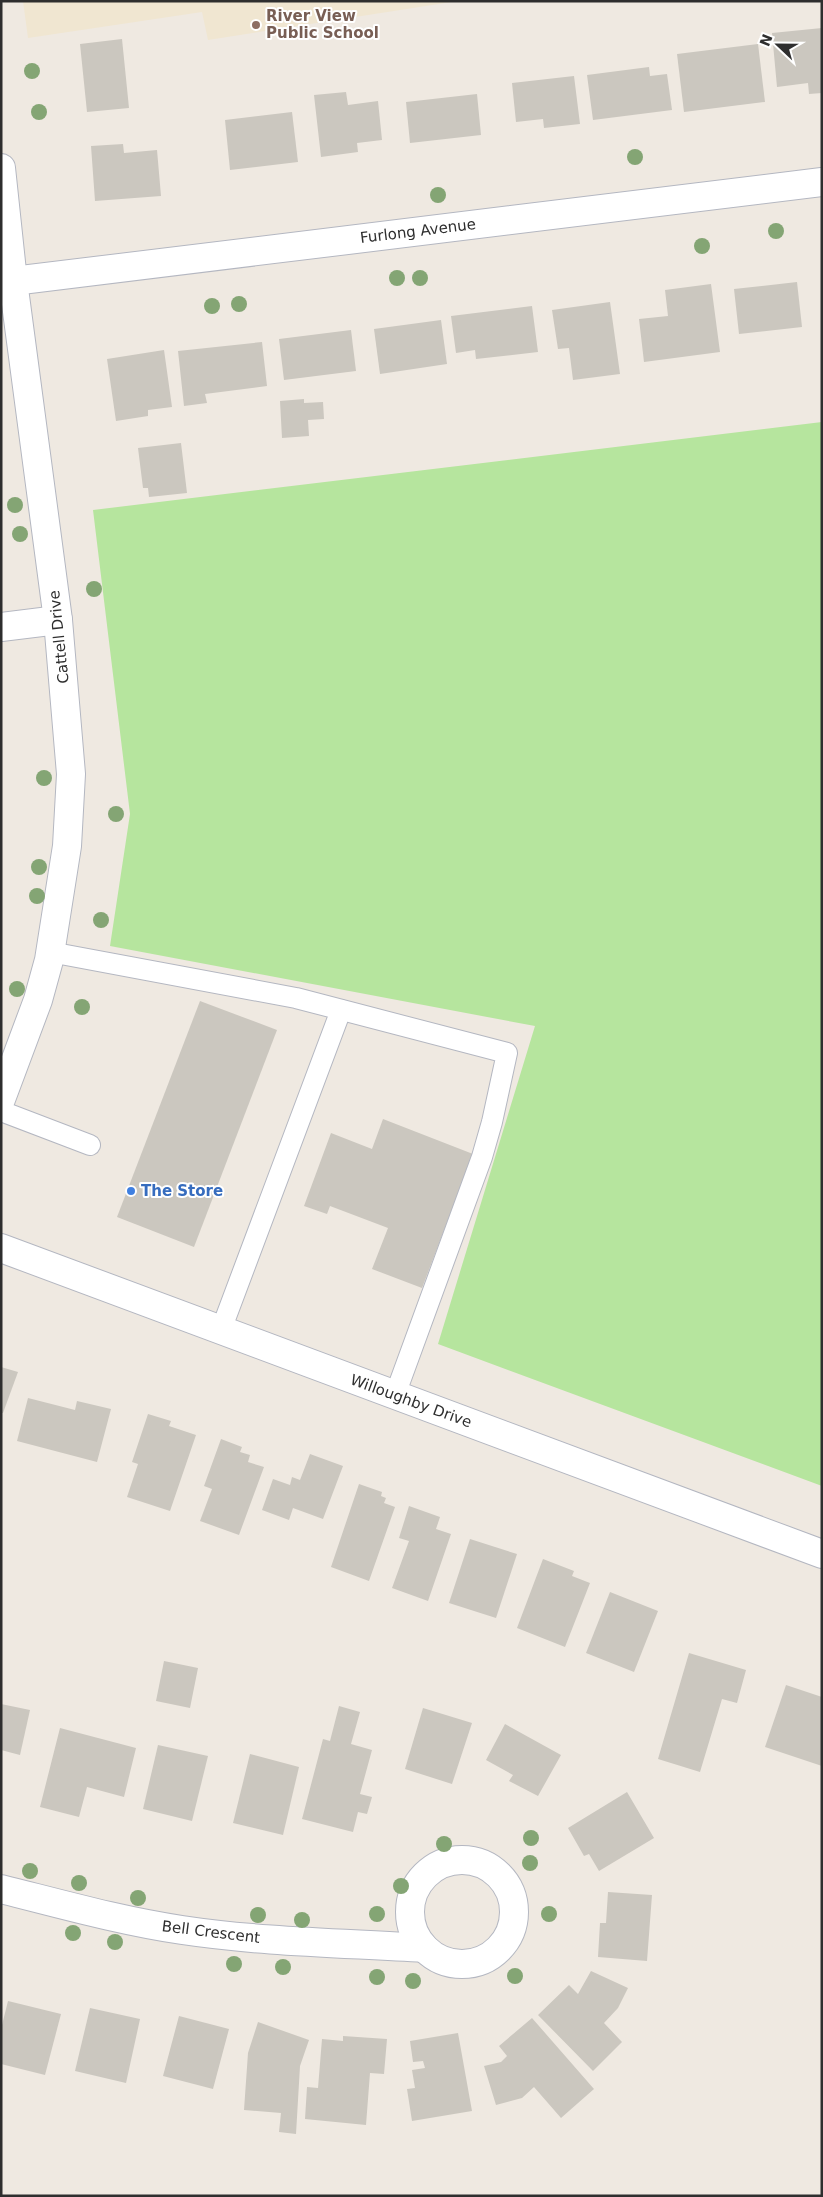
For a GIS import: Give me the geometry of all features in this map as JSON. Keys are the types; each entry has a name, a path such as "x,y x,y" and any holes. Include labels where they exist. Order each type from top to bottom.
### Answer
{"street":[{"name":"Cattell Drive","path":"1,168 13,281 58,620 71,774 67,846 50,952 38,1000 1,1099"},
{"name":"Furlong Avenue","path":"13,281 822,182"},
{"path":"1,627 58,620"},
{"name":"Willoughby Drive","path":"1,1248 822,1554"},
{"name":"Bell Crescent","path":"1,1889 117,1917 181,1930 238,1937 424,1948"}],"lane":[{"path":"50,952 296,998 507,1053 492,1122 476,1173 395,1395"},
{"path":"221,1330 341,1010"},
{"path":"1,1112 90,1144"}],"shaded area":[{"name":"River View Public School","path":"23,1 458,1 208,40 202,12 28,38"}],"green space":[{"path":"822,422 822,1486 438,1344 535,1026 110,946 130,814 93,510"}],"building":[{"path":"822,28 822,93 809,94 808,83 777,87 772,33"},
{"path":"122,39 129,108 87,112 80,44"},
{"path":"758,44 765,102 684,112 677,54"},
{"path":"649,67 650,76 667,74 672,110 593,120 587,75"},
{"path":"574,76 580,124 544,128 543,119 516,122 512,83"},
{"path":"346,92 348,105 378,101 382,140 357,143 358,152 321,157 314,95"},
{"path":"477,94 481,135 410,143 406,102"},
{"path":"292,112 298,162 230,170 225,120"},
{"path":"123,144 124,153 157,150 161,196 95,201 91,146"},
{"path":"797,282 802,327 739,334 734,289"},
{"path":"711,284 720,352 644,362 639,319 668,316 665,290"},
{"path":"610,302 620,374 573,380 569,348 558,349 552,310"},
{"path":"532,306 538,352 476,359 475,350 456,353 451,316"},
{"path":"441,320 447,364 380,374 374,329"},
{"path":"351,330 356,371 284,380 279,339"},
{"path":"262,342 267,386 205,394 207,403 184,406 178,351"},
{"path":"164,350 172,407 148,410 148,416 116,421 107,359"},
{"path":"304,399 304,403 323,402 324,419 308,420 309,436 282,438 280,401"},
{"path":"181,443 187,493 149,497 148,488 143,488 138,448"},
{"path":"200,1001 277,1030 194,1247 117,1217"},
{"path":"383,1119 473,1154 422,1288 372,1269 388,1228 330,1206 327,1214 304,1206 331,1133 372,1149"},
{"path":"1,1367 18,1372 3,1413 1,1413"},
{"path":"28,1398 75,1410 77,1401 111,1409 97,1462 17,1441"},
{"path":"148,1414 171,1421 169,1426 196,1435 170,1511 127,1497 138,1464 132,1462"},
{"path":"221,1439 242,1447 240,1452 250,1455 248,1462 264,1467 239,1535 200,1521 212,1489 204,1486"},
{"path":"310,1454 343,1466 323,1519 293,1508 289,1520 262,1510 273,1479 290,1485 292,1477 300,1480"},
{"path":"359,1484 382,1492 381,1496 386,1498 384,1503 395,1507 369,1581 331,1567"},
{"path":"409,1506 440,1517 436,1529 451,1534 428,1601 392,1588 409,1541 399,1538"},
{"path":"470,1539 517,1554 496,1618 449,1603"},
{"path":"543,1559 574,1571 572,1576 590,1583 565,1647 517,1628"},
{"path":"610,1592 658,1611 634,1672 586,1653"},
{"path":"689,1653 746,1670 737,1703 722,1699 700,1772 658,1759"},
{"path":"164,1661 198,1668 190,1708 156,1701"},
{"path":"786,1685 822,1697 822,1766 765,1747"},
{"path":"1,1704 30,1710 20,1755 1,1750"},
{"path":"339,1706 360,1712 351,1744 372,1750 360,1794 372,1797 367,1814 358,1812 353,1832 302,1819 323,1739 330,1741"},
{"path":"423,1708 472,1723 452,1784 405,1769"},
{"path":"505,1724 561,1755 538,1796 509,1781 513,1775 486,1760"},
{"path":"60,1728 136,1748 124,1797 87,1787 79,1817 40,1807"},
{"path":"158,1745 208,1756 192,1821 143,1809"},
{"path":"250,1754 299,1767 283,1835 233,1823"},
{"path":"627,1792 654,1838 599,1871 589,1854 584,1856 568,1828"},
{"path":"608,1892 652,1895 647,1961 598,1957 600,1923 606,1923"},
{"path":"591,1971 628,1988 618,2008 604,2023 622,2042 593,2071 538,2015 569,1985 578,1994"},
{"path":"8,2001 61,2014 45,2075 1,2064 1,2029"},
{"path":"90,2008 140,2019 126,2083 75,2071"},
{"path":"179,2016 229,2029 213,2089 163,2076"},
{"path":"532,2018 594,2089 561,2118 534,2087 522,2098 496,2105 484,2066 501,2062 507,2056 499,2046"},
{"path":"258,2022 309,2040 300,2066 296,2134 279,2132 281,2113 244,2110 248,2053"},
{"path":"458,2033 472,2111 412,2121 407,2089 415,2088 412,2070 425,2068 423,2061 413,2062 410,2041"},
{"path":"343,2036 387,2039 384,2074 370,2073 366,2125 305,2119 307,2087 318,2088 322,2039 343,2041"}],"place":[{"name":"River View Public School","path":"256,25"},
{"name":"The Store","path":"131,1191"}]}
